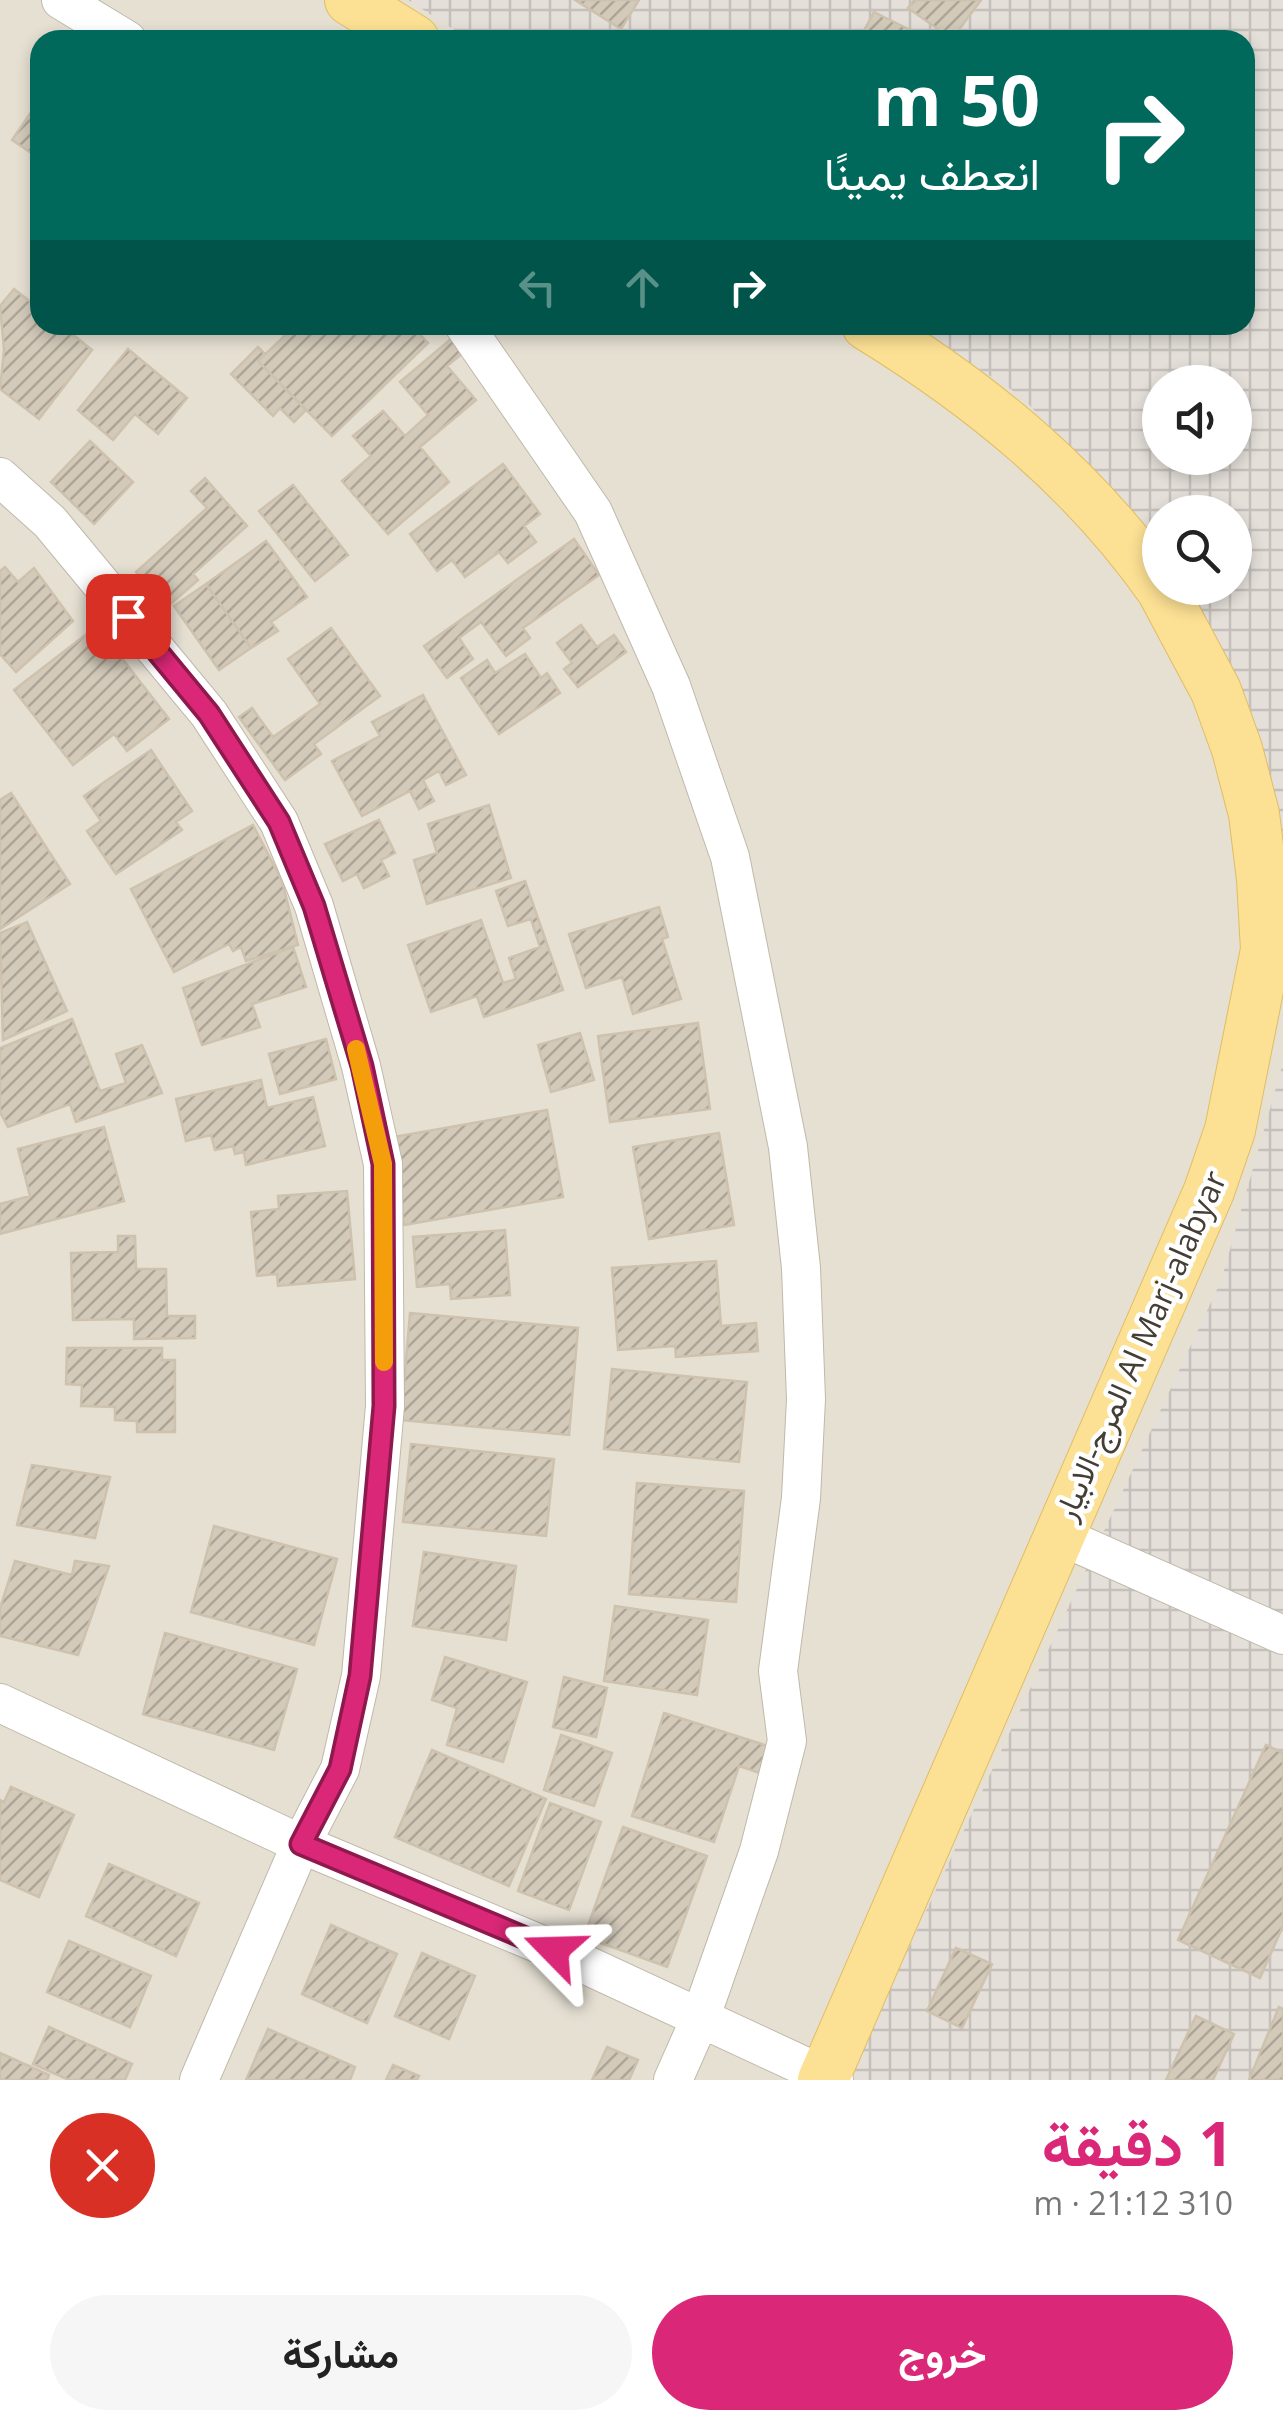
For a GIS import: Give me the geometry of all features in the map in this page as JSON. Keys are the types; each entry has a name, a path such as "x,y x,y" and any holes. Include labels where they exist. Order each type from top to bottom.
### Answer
{"main road":[{"path":"350,0 398,30"},
{"name":"المرج-الابيار Al Marj-alabyar","path":"882,335 988,406 1031,442 1101,511 1142,564"},
{"name":"المرج-الابيار Al Marj-alabyar","path":"827,2078 1056,1534 1209,1191 1230,1130 1274,935 1254,814 1237,749 1216,691 1170,605"}],"street":[{"path":"60,0 110,30"},
{"path":"471,335 593,512 671,686 730,856 788,1147 801,1268 806,1399 801,1498 778,1671 787,1742 758,1851 700,2019 673,2080"},
{"path":"0,477 50,522 197,700 279,822 314,906 362,1066 383,1164 384,1406 360,1676 340,1769 301,1844 198,2080"},
{"path":"1056,1534 1283,1635"},
{"path":"0,1703 301,1844 554,1950 827,2078"}],"shaded area":[{"path":"0,0 1283,0 1283,2080 0,2080"},
{"path":"408,0 1283,0 1283,844 1241,717 1189,605 1252,605 1252,495 1142,495 1142,527 1021,396 926,335 1255,335 1255,30 454,30"},
{"path":"1283,1063 1283,2080 847,2080 1221,1281"}],"building":[{"path":"575,0 639,0 621,29"},
{"path":"914,0 981,0 959,30 939,30 908,8"},
{"path":"874,12 910,30 864,30"},
{"path":"30,114 30,152 12,140"},
{"path":"14,289 30,301 30,335 73,335 92,350 39,419 0,389 4,350 0,306"},
{"path":"285,335 420,335 428,343 332,436 258,361"},
{"path":"452,338 464,352 447,366 476,400 420,447 449,482 388,534 342,481 371,456 353,436 383,411 405,436 428,415 400,382"},
{"path":"258,347 265,354 258,361 306,410 294,422 280,408 273,416 231,374"},
{"path":"128,349 187,398 158,434 135,414 113,440 78,410"},
{"path":"90,441 133,482 94,524 51,482"},
{"path":"503,464 540,514 524,526 536,542 508,563 499,552 465,577 452,560 437,571 410,534"},
{"path":"205,478 247,526 193,574 198,580 167,607 136,572 207,508 191,491"},
{"path":"293,485 348,555 315,581 259,511"},
{"path":"574,539 599,575 523,628 530,638 506,656 481,622 459,638 473,659 447,678 424,646"},
{"path":"266,541 307,597 271,622 278,631 251,648 206,584"},
{"path":"5,567 18,582 34,568 73,621 16,672 0,654 0,571"},
{"path":"206,584 251,648 219,670 174,606"},
{"path":"581,625 597,647 614,635 626,652 578,687 564,669 572,663 557,643"},
{"path":"97,626 169,719 127,751 114,734 73,765 14,690"},
{"path":"331,628 380,696 314,744 321,754 285,780 239,717 252,708 273,737 320,704 288,659"},
{"path":"525,654 541,678 547,673 560,693 499,734 461,678 487,660 495,673"},
{"path":"423,695 466,775 446,785 439,771 423,780 434,801 419,809 410,791 362,816 332,761 380,736 372,722"},
{"path":"151,750 192,811 176,822 182,830 116,874 87,831 101,821 84,796"},
{"path":"11,793 70,884 0,929 0,800"},
{"path":"489,805 511,878 427,904 414,860 437,853 428,824"},
{"path":"379,820 395,853 381,860 389,876 364,888 357,874 343,881 325,844"},
{"path":"253,825 282,881 298,945 246,961 241,947 233,951 229,944 174,972 131,889"},
{"path":"525,881 563,990 484,1017 477,996 431,1012 408,945 481,920 503,983 516,979 509,958 540,947 531,919 508,926 496,891"},
{"path":"659,907 668,937 662,939 681,999 633,1014 622,977 586,988 569,934"},
{"path":"27,922 67,1011 3,1040 0,933"},
{"path":"293,947 306,987 252,1004 260,1027 202,1045 183,988"},
{"path":"72,1019 100,1091 126,1083 116,1054 142,1045 162,1093 76,1122 70,1104 8,1127 0,1112 0,1048"},
{"path":"698,1023 710,1109 610,1122 598,1036"},
{"path":"580,1033 594,1080 551,1092 538,1045"},
{"path":"326,1039 336,1079 280,1094 269,1054"},
{"path":"261,1080 267,1108 313,1097 325,1146 246,1165 244,1152 235,1154 233,1146 215,1150 211,1135 186,1141 176,1099"},
{"path":"547,1110 563,1197 404,1225 388,1138"},
{"path":"104,1127 124,1201 0,1234 0,1204 30,1196 18,1149"},
{"path":"719,1133 734,1225 649,1239 633,1147"},
{"path":"347,1191 355,1279 278,1286 277,1274 257,1276 251,1212 279,1209 278,1196"},
{"path":"505,1230 510,1295 451,1299 450,1284 417,1287 413,1237"},
{"path":"118,1236 135,1236 136,1269 166,1269 167,1316 195,1316 195,1338 134,1339 134,1319 73,1320 71,1253 118,1252"},
{"path":"716,1261 721,1326 756,1323 758,1351 676,1357 675,1346 618,1350 612,1268"},
{"path":"410,1313 578,1328 569,1435 401,1420"},
{"path":"67,1348 162,1348 162,1360 175,1360 175,1432 137,1432 137,1421 115,1420 115,1407 81,1406 82,1385 66,1384"},
{"path":"612,1369 747,1382 739,1462 604,1449"},
{"path":"411,1444 554,1459 546,1536 403,1522"},
{"path":"32,1465 110,1477 95,1538 17,1525"},
{"path":"637,1483 744,1491 736,1602 629,1594"},
{"path":"214,1526 337,1559 314,1645 191,1612"},
{"path":"424,1552 516,1566 506,1640 413,1626"},
{"path":"15,1561 72,1575 75,1561 109,1566 78,1655 0,1636 0,1608"},
{"path":"615,1606 708,1620 697,1695 604,1681"},
{"path":"165,1633 297,1669 274,1750 143,1714"},
{"path":"445,1657 527,1682 503,1762 447,1745 457,1708 432,1700"},
{"path":"564,1677 607,1688 596,1737 553,1727"},
{"path":"664,1713 784,1751 775,1778 739,1766 714,1842 632,1816"},
{"path":"561,1735 612,1753 594,1806 544,1790"},
{"path":"1266,1745 1283,1753 1283,1926 1260,1978 1178,1940"},
{"path":"432,1750 546,1799 509,1886 395,1837"},
{"path":"11,1787 74,1815 39,1897 0,1880 0,1800 4,1802"},
{"path":"550,1803 601,1822 569,1910 518,1891"},
{"path":"623,1827 707,1856 667,1967 584,1937"},
{"path":"109,1864 199,1903 176,1956 86,1916"},
{"path":"331,1925 397,1954 367,2023 302,1994"},
{"path":"69,1941 151,1976 130,2027 47,1992"},
{"path":"956,1948 992,1964 962,2028 927,2011"},
{"path":"422,1953 475,1976 449,2039 395,2016"},
{"path":"1279,2007 1283,2009 1283,2080 1249,2080"},
{"path":"1196,2016 1234,2034 1213,2080 1166,2080"},
{"path":"49,2027 132,2064 125,2080 69,2080 33,2064"},
{"path":"268,2029 355,2067 350,2080 246,2080"},
{"path":"607,2047 638,2060 629,2080 592,2080"},
{"path":"0,2053 49,2075 47,2080 0,2080"},
{"path":"393,2065 419,2076 417,2080 386,2080"}],"slow traffic":[{"path":"356,1049 383,1164 384,1362"}],"route":[{"path":"128,616 209,714 279,822 314,906 362,1066 383,1164 384,1406 360,1676 340,1769 301,1844 554,1950"}]}
